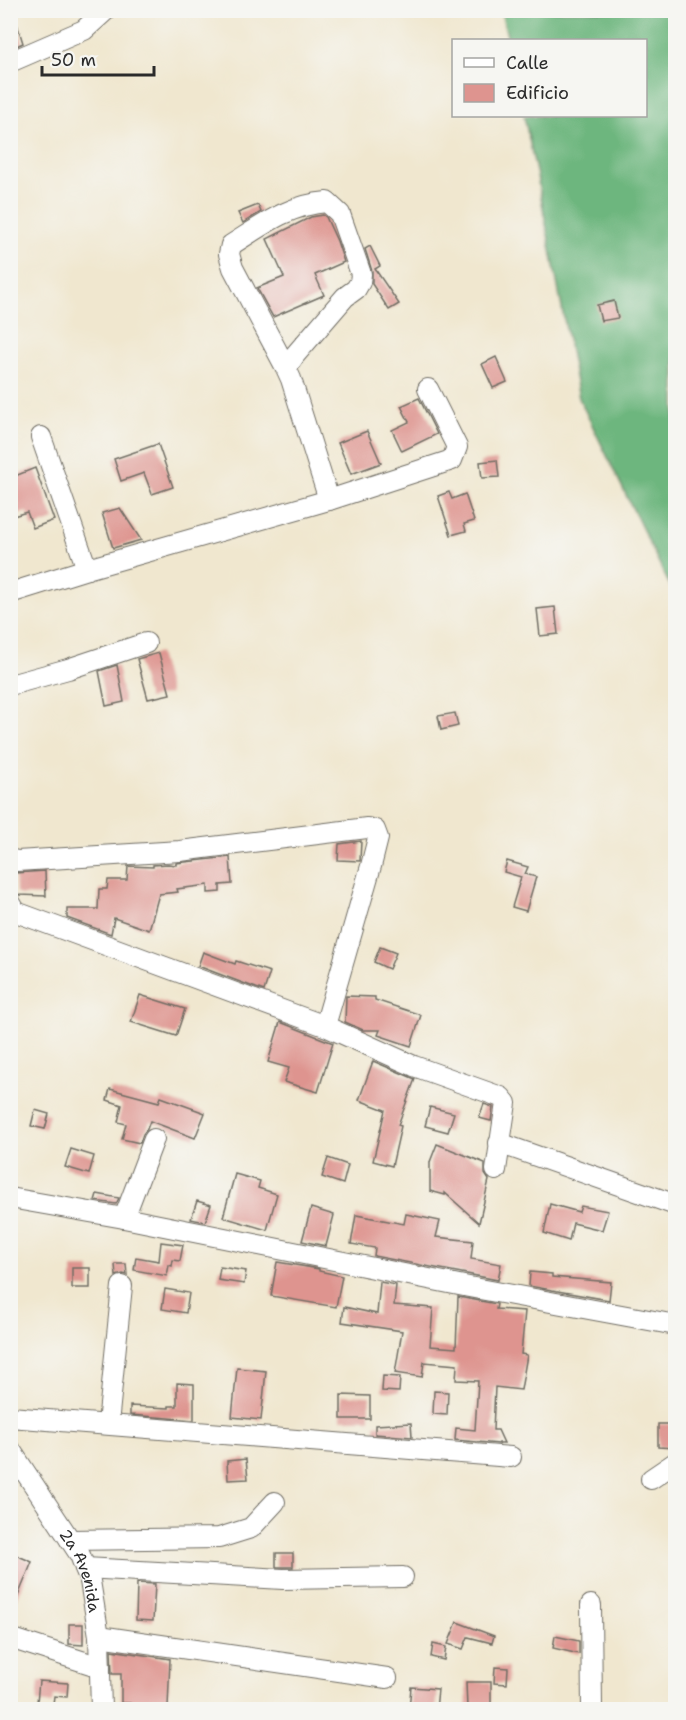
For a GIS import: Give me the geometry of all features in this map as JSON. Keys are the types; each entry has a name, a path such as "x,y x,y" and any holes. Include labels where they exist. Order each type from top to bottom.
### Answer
{"street":[{"path":"10,62 84,30 106,10"},
{"path":"286,368 360,282 361,274 340,214 327,202 309,204 276,217 231,246 229,254 233,268 291,379 329,500"},
{"path":"10,593 329,500 452,459 457,447 428,389"},
{"path":"41,437 87,569"},
{"path":"10,685 68,669 146,643"},
{"path":"10,859 17,861 180,851 367,828 375,830 378,838 371,866 325,1026"},
{"path":"10,902 16,912 325,1026 414,1066 501,1097 506,1103 496,1170"},
{"path":"124,1218 153,1139"},
{"path":"499,1143 675,1205"},
{"path":"10,1198 675,1325"},
{"path":"108,1424 122,1286"},
{"path":"10,1417 511,1457"},
{"name":"2a Avenida","path":"10,1449 80,1555 90,1581 99,1636 101,1710"},
{"path":"651,1479 675,1462"},
{"path":"70,1540 219,1538 251,1528 275,1502"},
{"path":"85,1568 283,1580 403,1578"},
{"path":"591,1605 592,1710"},
{"path":"99,1636 387,1678"},
{"path":"10,1638 100,1667"}],"green space":[{"path":"501,11 675,11 675,596 579,398 524,117 647,117 647,39 508,39"}],"building":[{"path":"10,14 14,14 23,43 10,49"},
{"path":"258,205 261,212 243,223 238,213"},
{"path":"323,215 337,241 344,262 315,275 324,295 273,317 257,288 284,277 267,239 311,217"},
{"path":"370,246 380,266 375,269 399,304 389,310 372,284 372,271 365,249"},
{"path":"614,301 618,318 601,321 597,305"},
{"path":"496,357 507,382 493,388 482,364"},
{"path":"419,398 437,434 402,451 392,430 409,422 401,406"},
{"path":"367,431 381,463 351,474 338,443"},
{"path":"158,444 173,487 152,494 144,473 121,481 114,459"},
{"path":"497,460 499,477 482,478 480,462"},
{"path":"35,468 54,520 33,528 27,512 10,517 10,478"},
{"path":"449,492 452,499 465,494 474,521 464,524 466,531 451,535 438,496"},
{"path":"120,508 141,540 113,548 102,513"},
{"path":"555,607 558,634 540,636 537,609"},
{"path":"159,653 170,694 148,699 137,659"},
{"path":"117,665 124,702 106,706 99,671"},
{"path":"455,713 458,726 441,730 438,716"},
{"path":"361,841 360,861 338,860 339,844"},
{"path":"230,857 232,884 220,885 220,892 208,893 208,885 159,894 149,930 114,918 111,934 67,918 67,909 98,909 99,889 107,889 108,880 127,880 128,866 176,865 176,863"},
{"path":"507,861 528,867 525,874 536,877 526,911 512,907 521,877 504,872"},
{"path":"45,871 46,896 20,895 16,892 15,873"},
{"path":"380,947 396,953 389,969 374,962"},
{"path":"203,952 235,964 236,961 270,972 264,991 198,966"},
{"path":"140,995 185,1009 176,1036 131,1022"},
{"path":"346,996 375,997 375,1000 421,1015 411,1046 378,1035 380,1030 363,1030 345,1022"},
{"path":"280,1022 333,1043 318,1092 284,1082 289,1068 268,1062"},
{"path":"373,1061 415,1079 398,1125 401,1126 392,1166 373,1161 385,1110 359,1100"},
{"path":"110,1089 159,1102 161,1097 205,1113 195,1138 150,1121 140,1143 122,1139 126,1124 118,1122 122,1105 107,1100"},
{"path":"484,1104 493,1107 491,1121 479,1118"},
{"path":"430,1107 454,1113 448,1132 425,1126"},
{"path":"35,1110 49,1114 45,1129 31,1126"},
{"path":"437,1144 485,1163 485,1174 489,1180 479,1223 445,1193 445,1195 430,1191 430,1162"},
{"path":"71,1149 94,1156 89,1174 65,1167"},
{"path":"328,1158 348,1165 343,1184 322,1177"},
{"path":"235,1174 260,1181 258,1188 277,1194 267,1230 223,1217"},
{"path":"97,1194 119,1198 116,1204 95,1201"},
{"path":"197,1201 211,1205 205,1222 191,1219"},
{"path":"550,1204 579,1212 581,1206 608,1211 602,1230 573,1223 569,1241 544,1233"},
{"path":"311,1208 334,1215 326,1246 302,1241"},
{"path":"406,1214 440,1221 436,1237 473,1241 471,1259 501,1264 498,1280 374,1256 375,1248 351,1244 356,1215 404,1224"},
{"path":"161,1242 183,1245 180,1261 173,1260 172,1266 169,1265 167,1276 134,1270 136,1257 159,1261"},
{"path":"277,1262 319,1269 319,1271 342,1276 336,1307 271,1296"},
{"path":"115,1264 126,1264 127,1275 116,1276"},
{"path":"220,1267 246,1271 244,1284 218,1280"},
{"path":"72,1268 90,1268 90,1288 72,1288"},
{"path":"530,1272 552,1274 552,1277 611,1282 609,1300 529,1286"},
{"path":"380,1282 396,1285 394,1305 433,1308 430,1346 456,1348 458,1297 497,1304 496,1309 525,1311 521,1354 527,1355 521,1390 495,1387 493,1430 498,1430 504,1443 455,1440 456,1428 475,1430 478,1381 456,1380 457,1365 424,1362 422,1377 395,1373 402,1331 342,1322 344,1307 377,1314"},
{"path":"165,1289 189,1293 186,1313 162,1309"},
{"path":"237,1368 266,1371 261,1420 232,1417"},
{"path":"383,1376 400,1377 399,1392 382,1391"},
{"path":"177,1383 194,1384 194,1420 130,1415 130,1406 169,1408 169,1406 177,1406"},
{"path":"434,1391 448,1392 447,1415 433,1414"},
{"path":"341,1395 370,1396 370,1419 341,1419"},
{"path":"411,1423 412,1437 375,1434 375,1425"},
{"path":"658,1424 675,1424 675,1448 658,1447"},
{"path":"246,1459 248,1479 228,1480 227,1461"},
{"path":"276,1553 293,1553 293,1567 276,1567"},
{"path":"16,1555 32,1562 11,1613 10,1568"},
{"path":"137,1583 155,1584 153,1621 136,1620"},
{"path":"457,1622 494,1636 492,1643 468,1637 463,1649 448,1644"},
{"path":"69,1624 83,1624 83,1645 69,1644"},
{"path":"555,1636 579,1641 579,1654 553,1648"},
{"path":"433,1644 446,1647 444,1660 431,1657"},
{"path":"111,1650 170,1659 168,1707 130,1707 130,1703 121,1703 121,1674 112,1674"},
{"path":"495,1667 508,1668 507,1684 494,1683"},
{"path":"39,1681 68,1683 67,1697 54,1696 53,1704 37,1702"},
{"path":"466,1682 491,1682 491,1708 467,1708"},
{"path":"411,1687 438,1689 436,1710 409,1710"}]}
